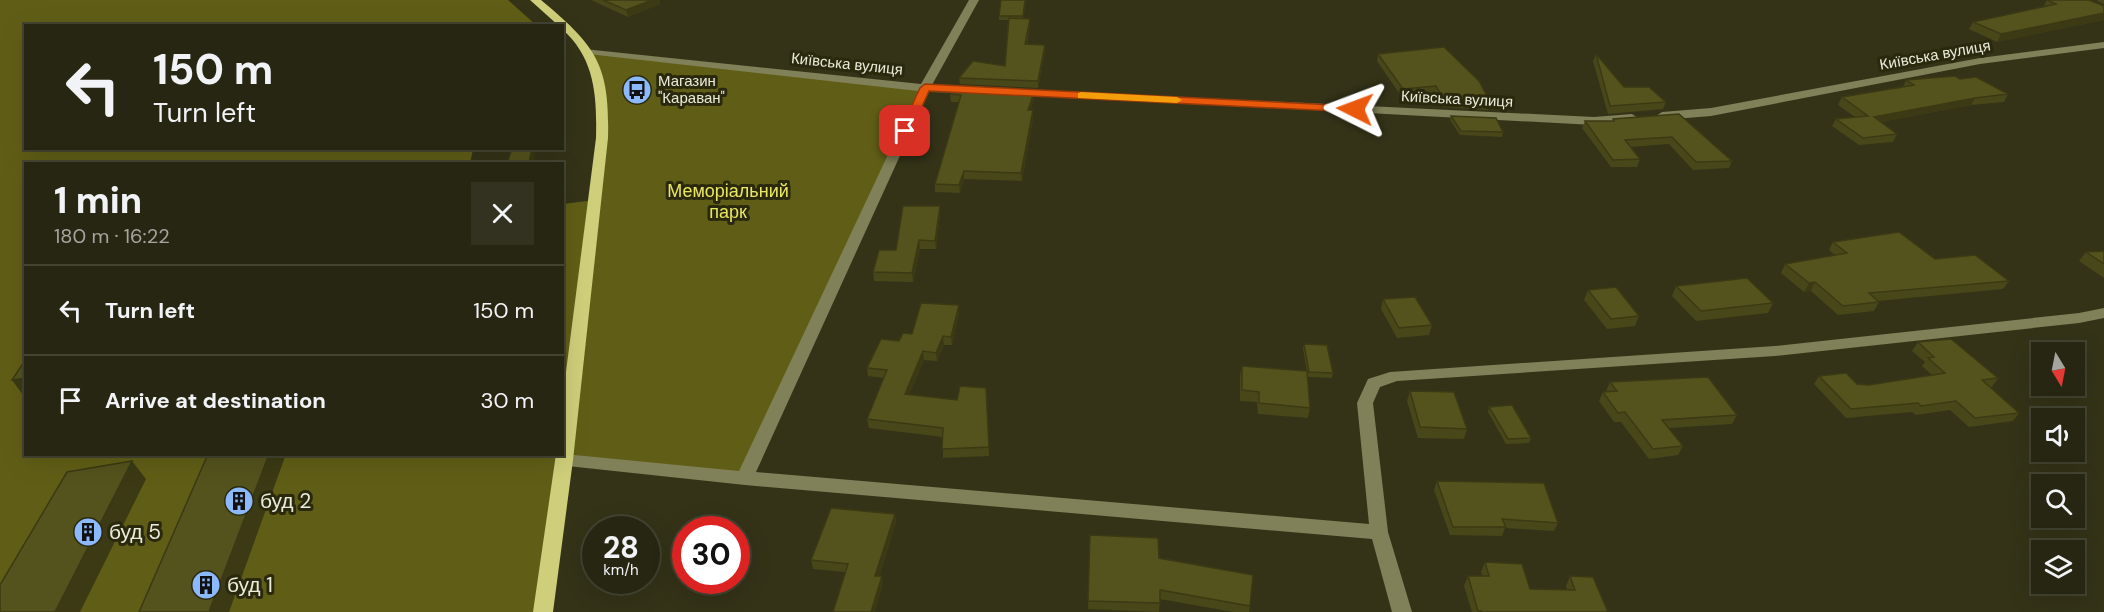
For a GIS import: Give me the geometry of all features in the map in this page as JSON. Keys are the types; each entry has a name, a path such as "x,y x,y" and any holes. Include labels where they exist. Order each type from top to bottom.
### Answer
{"main road":[{"path":"535,0 562,24"},
{"path":"543,612 564,460 602,138 602,99 588,51 564,26"}],"street":[{"path":"745,478 925,88 974,0"},
{"name":"Київська вулиця","path":"588,51 925,88 1594,121 1711,112 1980,61 2104,45"},
{"path":"1402,612 1379,531 1365,403 1374,383 1396,376 1775,351 2079,318 2104,313"},
{"path":"564,460 745,478 1379,531"}],"green space":[{"name":"Меморіальний парк","path":"0,0 508,0 535,24 24,24 24,150 473,150 470,162 24,162 24,456 564,456 564,204 595,200 602,138 588,51 925,88 745,478 564,460 543,612 0,612"}],"building":[{"path":"603,0 652,0 626,10"},
{"path":"1001,0 1025,0 1023,16 999,16"},
{"path":"2047,0 2089,0 2104,6 2104,13 2001,34 1973,22 2056,4"},
{"path":"1009,18 1030,19 1025,44 1045,45 1038,81 959,78 973,61 1005,66"},
{"path":"1444,47 1479,81 1490,102 1444,100 1436,86 1403,89 1378,54"},
{"path":"1596,54 1624,87 1649,87 1666,102 1610,106"},
{"path":"1955,76 1960,79 1976,77 2008,94 1874,117 1897,134 1863,138 1836,119 1868,116 1842,97 1914,85 1906,80"},
{"path":"953,88 1034,92 1028,110 1033,110 1021,173 964,171 959,185 935,184 961,95 950,94"},
{"path":"1679,114 1732,161 1696,162 1672,137 1625,140 1640,159 1613,160 1585,121 1614,121 1613,119"},
{"path":"1451,116 1496,118 1503,132 1461,131"},
{"path":"511,150 532,150 529,162 508,162"},
{"path":"903,206 940,206 935,241 919,240 912,273 873,272 879,250 896,250"},
{"path":"1899,232 1935,259 1975,255 2009,281 1869,293 1879,302 1843,306 1815,282 1809,283 1785,264 1847,253 1833,242"},
{"path":"2104,251 2104,264 2086,252"},
{"path":"1747,278 1773,303 1701,311 1676,286"},
{"path":"1616,287 1639,316 1611,319 1588,290"},
{"path":"1415,297 1432,325 1399,328 1383,299"},
{"path":"921,303 959,305 951,337 943,336 936,353 923,351 905,394 957,400 960,386 986,388 989,447 942,449 943,428 867,419 887,370 867,368 881,339 899,341 903,333 912,334"},
{"path":"1951,339 1998,378 1982,380 2019,413 1975,418 1956,401 1921,406 1918,403 1851,409 1819,376 1846,373 1857,384 1869,385 1945,373 1928,358 1934,357 1918,342"},
{"path":"1304,344 1327,345 1333,373 1309,372"},
{"path":"24,362 24,378 12,380"},
{"path":"1242,366 1307,371 1310,408 1259,403 1259,392 1242,390"},
{"path":"1708,377 1737,415 1662,420 1683,446 1653,449 1625,412 1618,413 1603,392 1617,391 1610,382"},
{"path":"1410,391 1454,392 1467,429 1420,427"},
{"path":"1512,405 1531,438 1508,439 1489,407"},
{"path":"207,456 268,456 209,612 139,612"},
{"path":"132,461 55,612 0,612 0,585 67,472"},
{"path":"1437,481 1544,483 1558,523 1502,519 1506,527 1453,527"},
{"path":"831,508 895,514 875,576 882,576 871,612 833,612 848,564 811,560"},
{"path":"1090,535 1158,538 1159,558 1253,575 1250,606 1160,590 1160,603 1088,601"},
{"path":"1485,562 1522,564 1530,589 1575,590 1570,576 1593,577 1608,612 1478,611 1468,576 1489,576"}],"slow traffic":[{"path":"1081,95 1177,100"}],"place":[{"name":"Магазин \"Караван\"","path":"637,90"},
{"name":"буд 2","path":"239,501"},
{"name":"буд 5","path":"88,532"},
{"name":"буд 1","path":"206,585"}],"route":[{"path":"905,131 925,88 1355,109"}]}
